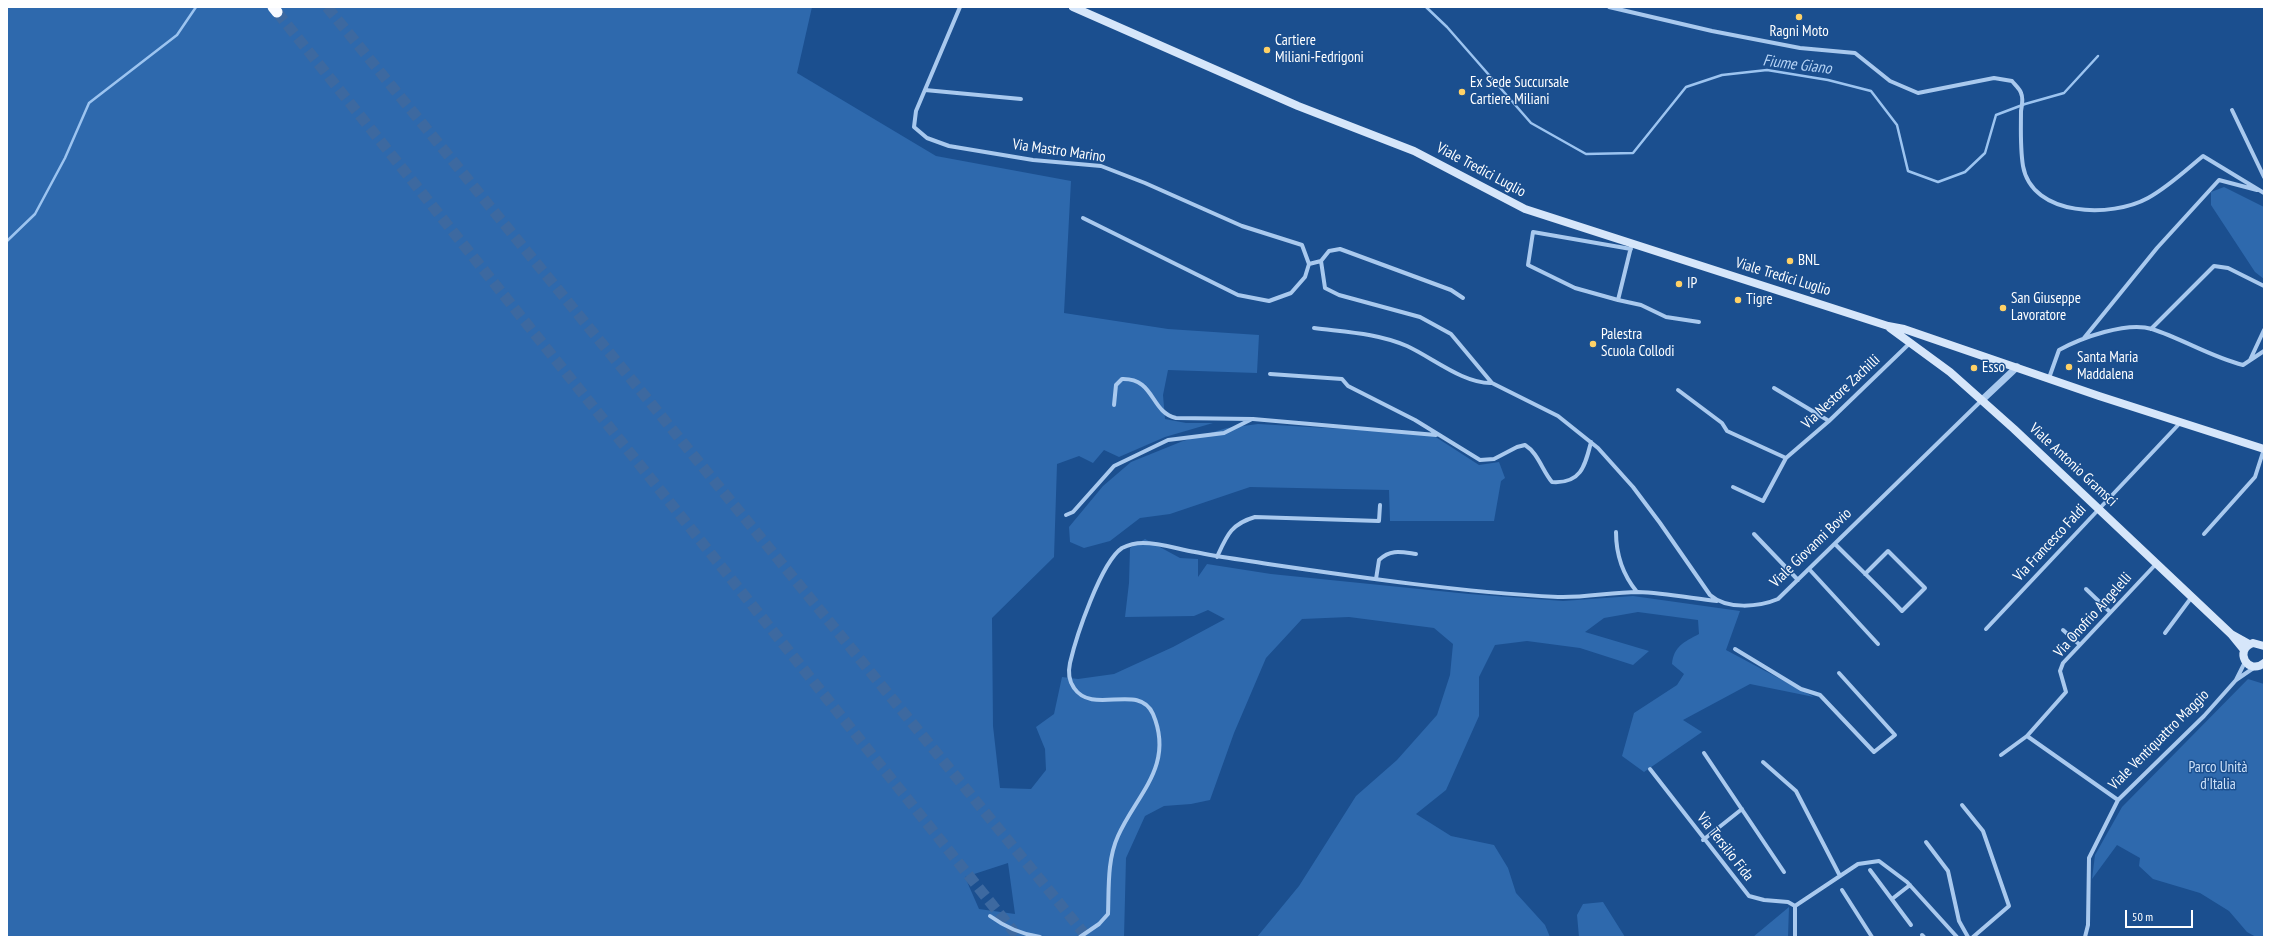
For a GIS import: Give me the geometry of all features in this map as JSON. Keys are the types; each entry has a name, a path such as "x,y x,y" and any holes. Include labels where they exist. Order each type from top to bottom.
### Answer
{"main road":[{"name":"Viale Tredici Luglio","path":"1073,7 1298,106 1414,150 1525,210 1631,247 1865,317 1888,326"},
{"name":"Viale Antonio Gramsci","path":"1888,326 1950,372 1982,400 2099,509 2191,598 2246,647"},
{"path":"1888,326 1904,328 2016,367 2264,449"},
{"path":"2261,667 2245,662 2246,647 2262,645 2264,636"}],"street":[{"name":"Via Mastro Marino","path":"960,7 916,111 914,127 927,138 949,146 1033,160 1101,166 1145,183 1242,226 1302,245 1309,264"},
{"path":"1609,7 1712,31 1800,48 1856,53 1890,81 1918,93 1994,78 2012,81 2022,93 2021,127 2023,167 2030,183 2042,195 2057,204 2076,209 2103,210 2126,207 2148,198 2203,156 2264,193"},
{"path":"925,90 1021,99"},
{"path":"2232,110 2262,168 2264,177"},
{"path":"2084,338 2157,248 2219,180 2259,190"},
{"path":"1083,218 1238,295 1269,301 1291,293 1305,277 1309,264 1321,261 1329,250 1340,249 1451,290 1464,298"},
{"name":"Viale Tredici Luglio","path":"1618,300 1575,288 1547,272 1528,265 1533,232 1631,247"},
{"path":"1631,247 1618,300 1641,305 1666,317 1699,322"},
{"path":"1321,261 1325,288 1339,295 1420,317 1451,334 1492,383 1558,416 1591,442 1633,488 1701,580 1710,595 1717,601"},
{"path":"2151,329 2214,266 2228,268 2264,286"},
{"path":"2049,378 2059,350 2084,338 2132,327 2151,329 2233,363 2243,365 2249,363 2264,351"},
{"path":"1314,328 1375,335 1406,346 1479,384 1492,383"},
{"path":"2249,363 2264,330"},
{"name":"Via Nestore Zachilli","path":"1733,487 1763,501 1786,458 1830,421 1911,342"},
{"name":"Viale Giovanni Bovio","path":"1080,937 1099,924 1108,914 1110,865 1117,838 1151,781 1158,757 1158,733 1154,716 1148,706 1142,701 1133,699 1089,700 1079,695 1071,684 1070,665 1083,622 1106,569 1122,548 1141,543 1217,557 1376,579 1493,592 1561,597 1637,592 1732,604 1764,605 1778,599 2016,367"},
{"path":"1270,374 1342,380 1348,386 1415,420 1480,460 1494,459 1516,447 1525,445 1532,450 1544,472 1552,482 1564,483 1577,477 1583,468 1591,442"},
{"path":"1114,405 1116,385 1122,379 1129,379 1140,382 1168,416 1253,419 1438,435"},
{"path":"1774,388 1830,421"},
{"path":"1678,390 1722,422 1727,431 1786,458"},
{"path":"1066,515 1073,512 1114,466 1168,440 1224,433 1253,419"},
{"name":"Via Francesco Faldi","path":"1986,629 2182,421"},
{"path":"2204,534 2255,477 2264,449"},
{"path":"1217,557 1230,531 1242,521 1255,517 1378,521 1380,505"},
{"path":"1616,532 1616,544 1622,569 1637,592"},
{"path":"1754,534 1798,580"},
{"path":"1835,544 1865,574 1902,611 1925,588 1888,551 1865,574"},
{"path":"1376,579 1379,560 1386,553 1397,552 1416,554"},
{"name":"Via Onofrio Angelelli","path":"2001,755 2027,736 2066,692 2060,670 2063,663 2156,564"},
{"path":"1809,569 1878,644"},
{"path":"2086,589 2110,612"},
{"path":"2165,633 2191,598"},
{"path":"2063,630 2080,645"},
{"path":"1735,648 1801,689 1820,695 1874,752 1895,735 1839,673"},
{"name":"Viale Ventiquattro Maggio","path":"2084,937 2088,925 2089,858 2118,800 2204,716 2236,680 2245,662"},
{"name":"Viale Ventiquattro Maggio","path":"2236,680 2261,667"},
{"path":"2027,736 2118,800"},
{"path":"1704,753 1784,872"},
{"path":"1763,762 1796,791 1840,876"},
{"name":"Via Tersilio Fida","path":"1650,768 1703,840 1749,896 1764,900 1788,902 1795,906"},
{"path":"1962,805 1983,831 2009,906 1973,937"},
{"path":"1703,840 1742,809"},
{"path":"1926,842 1948,871 1959,921 1968,937"},
{"path":"1794,937 1795,906 1858,864 1879,861 1910,885 1957,937"},
{"path":"1870,870 1911,925"},
{"path":"1892,899 1910,885"},
{"path":"1842,890 1872,937"},
{"path":"990,916 1005,926 1026,935 1040,937"}],"green space":[{"path":"7,7 812,7 797,73 936,156 1071,181 1064,313 1168,329 1259,335 1257,373 1168,370 1163,395 1165,419 1186,423 1213,423 1165,437 1119,457 1104,450 1093,463 1079,456 1057,464 1054,557 992,618 993,726 1000,788 1031,789 1046,770 1045,749 1036,727 1054,714 1062,677 1078,679 1114,674 1173,647 1225,619 1208,610 1194,616 1125,617 1129,583 1130,548 1145,539 1180,558 1198,559 1198,577 1207,564 1271,574 1469,594 1563,601 1633,596 1740,611 1726,650 1814,697 1750,684 1683,720 1702,732 1644,772 1622,756 1634,713 1677,685 1684,674 1672,664 1673,658 1677,649 1681,645 1699,634 1698,620 1638,612 1604,618 1585,632 1649,651 1633,665 1580,648 1527,641 1495,645 1479,677 1479,716 1446,790 1416,814 1451,836 1494,845 1508,868 1516,893 1545,925 1550,937 1257,937 1299,886 1356,796 1397,760 1437,715 1450,675 1453,644 1434,628 1349,617 1302,619 1266,658 1234,733 1210,800 1191,804 1164,806 1145,816 1126,858 1124,937 7,937","holes":["1008,863 1015,914 979,909 965,877"]},
{"path":"2224,187 2264,207 2264,279 2255,272 2211,205 2211,192"},
{"path":"1258,424 1431,434 1479,465 1499,462 1505,478 1501,481 1494,521 1390,521 1389,490 1250,487 1170,514 1140,518 1110,541 1084,548 1070,542 1069,527 1103,486 1131,462 1183,441 1227,428"},
{"name":"Parco Unità d'Italia","path":"2248,679 2264,684 2264,937 2256,937 2247,932 2229,911 2200,893 2153,879 2139,866 2140,858 2117,845 2092,879 2095,855 2122,807"},
{"path":"1603,902 1625,937 1579,937 1577,915 1583,904"},
{"path":"1789,907 1788,937 1753,937"}],"waterway":[{"path":"7,241 35,214 65,158 89,103 177,35 196,7"},
{"name":"Fiume Giano","path":"1426,7 1447,27 1531,123 1586,154 1633,153 1686,87 1722,75 1767,70 1828,80 1871,91 1897,125 1908,171 1938,182 1965,172 1985,153 1996,115 2025,104 2064,93 2098,56"}],"tunnel":[{"path":"327,7 1087,937"},
{"path":"277,12 1018,937"}],"place":[{"name":"Ragni Moto","path":"1799,17"},
{"name":"Cartiere Miliani-Fedrigoni","path":"1267,50"},
{"name":"Ex Sede Succursale Cartiere Miliani","path":"1462,92"},
{"name":"BNL","path":"1790,261"},
{"name":"IP","path":"1679,284"},
{"name":"Tigre","path":"1738,300"},
{"name":"San Giuseppe Lavoratore","path":"2003,308"},
{"name":"Palestra Scuola Collodi","path":"1593,344"},
{"name":"Santa Maria Maddalena","path":"2069,367"},
{"name":"Esso","path":"1974,368"}]}
